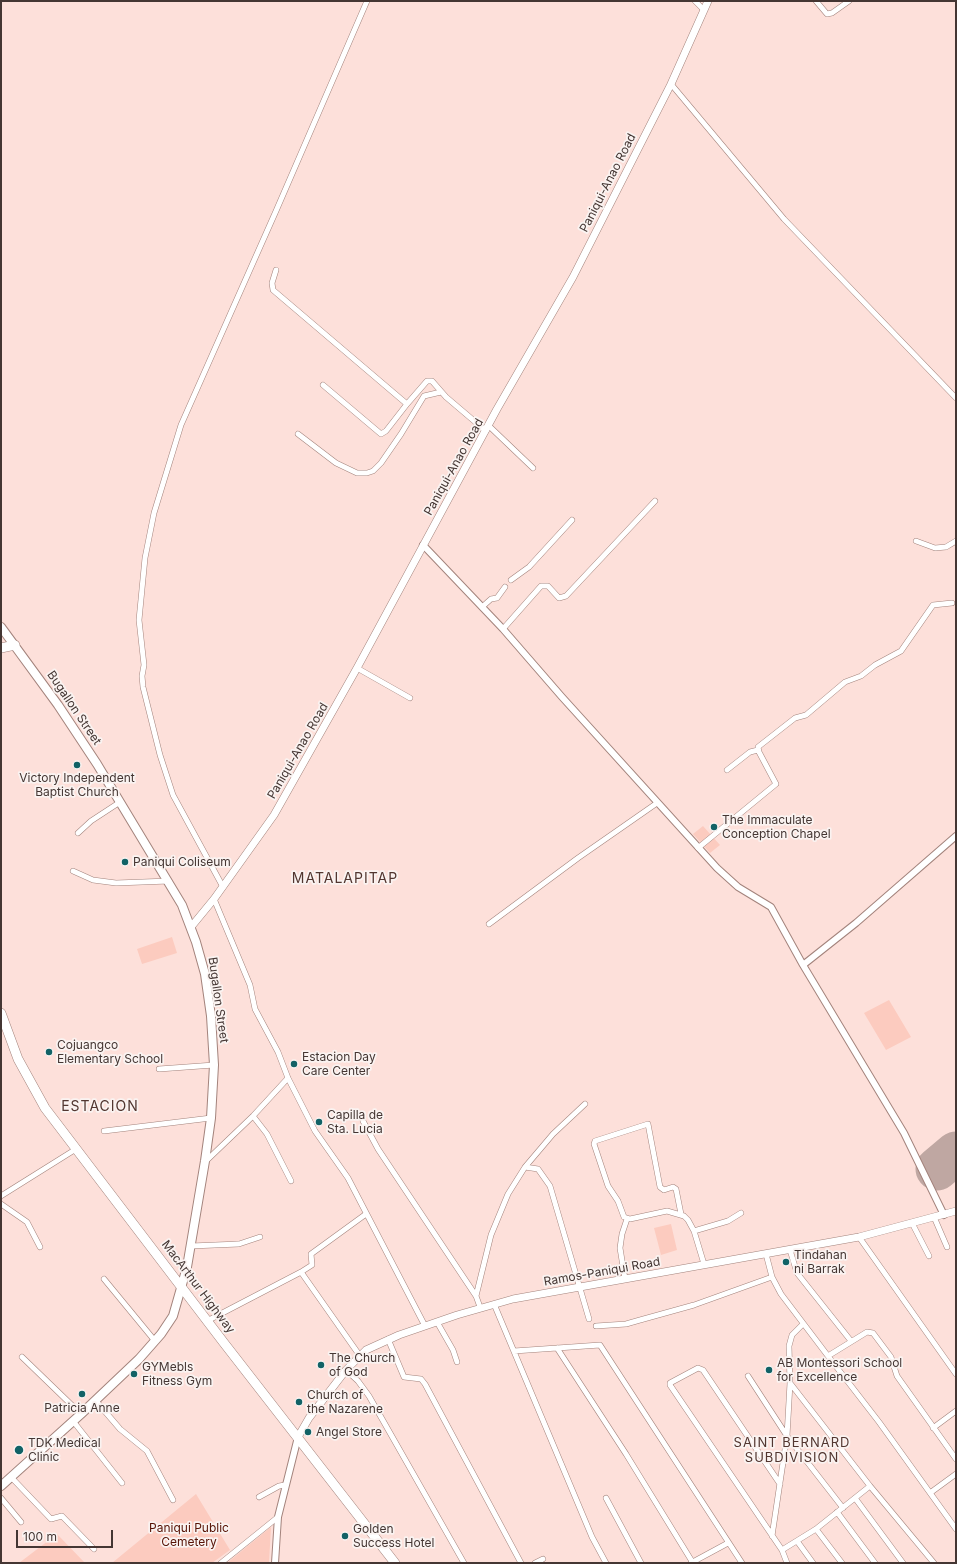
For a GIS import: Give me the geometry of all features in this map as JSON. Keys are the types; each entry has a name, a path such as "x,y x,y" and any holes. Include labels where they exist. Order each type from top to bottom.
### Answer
{"highway":[{"path":"1,648 14,645"},
{"name":"MacArthur Highway","path":"1,1013 14,1048 36,1094 76,1149 183,1286 207,1321 396,1563"}],"main road":[{"name":"Paniqui-Anao Road","path":"191,927 223,888 274,815 357,668 423,545 453,494 573,277 671,84 708,1"},
{"name":"Bugallon Street","path":"1,627 67,718 182,905 191,927 205,974 211,1016 214,1066 211,1118 205,1161 183,1286 173,1316 155,1341 96,1401 1,1486"},
{"name":"Ramos-Paniqui Road","path":"298,1437 313,1413 346,1370 360,1356 388,1339 425,1326 494,1304 704,1264 859,1237 956,1211"}],"street":[{"path":"223,888 173,795 160,755 142,676 144,665 139,620 145,558 154,513 181,425 367,1"},
{"path":"695,1 704,10"},
{"path":"816,1 827,14 832,13 849,1"},
{"path":"671,84 784,219 956,398"},
{"path":"276,270 272,283 274,290 407,404"},
{"path":"323,385 380,434 386,431 427,381 435,382 441,392 488,429 533,468"},
{"path":"298,434 336,463 357,473 367,474 380,463 401,434 424,396 441,392"},
{"path":"503,629 541,586 548,586 559,598 566,596 655,501"},
{"path":"512,580 530,567 572,520"},
{"path":"916,541 935,548 946,547 956,541"},
{"path":"423,545 503,629 558,693 698,848 738,887 771,908 803,965 904,1133 944,1215"},
{"path":"482,607 491,599 497,598 505,587"},
{"path":"758,750 758,747 794,718 806,715 845,682 861,676 901,651 933,605 952,603"},
{"path":"357,668 410,698"},
{"path":"727,770 750,752 758,750"},
{"path":"698,848 776,784 758,750"},
{"path":"78,833 91,821 120,802"},
{"path":"490,924 578,858 657,803"},
{"path":"803,965 856,923 956,836"},
{"path":"73,871 93,880 116,883 169,882"},
{"path":"214,899 250,985 255,1009 278,1052 288,1078 315,1131 338,1162 425,1326"},
{"path":"159,1069 214,1066"},
{"path":"205,1161 253,1116 288,1078"},
{"path":"476,1296 491,1235 508,1194 525,1167 553,1134 585,1104"},
{"path":"253,1116 267,1134 291,1181"},
{"path":"104,1131 211,1118"},
{"path":"363,1122 378,1150 476,1296 480,1308"},
{"path":"625,1279 620,1248 622,1234 627,1219 608,1186 594,1144 598,1139 646,1124 650,1126 660,1187 664,1190 673,1187 676,1189 681,1214"},
{"path":"1,1196 76,1149"},
{"path":"525,1167 538,1169 550,1186 589,1319"},
{"path":"1,1204 27,1222 40,1247"},
{"path":"627,1219 667,1211 681,1214 688,1220 694,1231 704,1264"},
{"path":"694,1231 728,1221 741,1213"},
{"path":"207,1321 312,1265 311,1254 366,1214"},
{"path":"934,1217 947,1247"},
{"path":"912,1223 929,1256"},
{"path":"191,1246 239,1244 260,1237"},
{"path":"859,1237 956,1374"},
{"path":"790,1250 796,1273 851,1341"},
{"path":"766,1254 772,1277 781,1294 879,1422 956,1528"},
{"path":"301,1272 360,1356"},
{"path":"596,1326 626,1324 694,1305 772,1277"},
{"path":"104,1278 155,1341"},
{"path":"494,1304 592,1537 606,1563"},
{"path":"437,1322 453,1350 457,1362"},
{"path":"772,1536 787,1436 790,1383 790,1340 792,1335 803,1324"},
{"path":"828,1356 867,1332 873,1333 891,1357 897,1376 956,1459"},
{"path":"388,1339 404,1377 420,1379 425,1384 521,1563"},
{"path":"514,1351 597,1344 602,1347 630,1394 742,1563"},
{"path":"558,1348 626,1454 692,1563 728,1543"},
{"path":"22,1357 81,1414"},
{"path":"780,1484 703,1370 698,1368 672,1381 670,1385 782,1550 786,1563"},
{"path":"346,1370 358,1381 369,1396 464,1563"},
{"path":"748,1376 787,1436 843,1508"},
{"path":"790,1383 870,1486 934,1563"},
{"path":"96,1401 120,1429 147,1451 173,1500"},
{"path":"933,1428 956,1411"},
{"path":"73,1422 122,1483"},
{"path":"275,1563 278,1517 285,1484 298,1437"},
{"path":"930,1493 956,1474"},
{"path":"11,1477 51,1519 62,1516 94,1549"},
{"path":"259,1497 285,1484"},
{"path":"782,1550 816,1529 870,1486"},
{"path":"1,1498 21,1522"},
{"path":"606,1498 641,1563"},
{"path":"856,1498 903,1563"},
{"path":"837,1512 875,1563"},
{"path":"221,1563 278,1517"},
{"path":"816,1529 842,1563"},
{"path":"797,1541 813,1563"},
{"path":"535,1563 543,1560"}],"green space":[{"path":"703,826 720,845 710,853 693,834"},
{"path":"172,937 177,953 142,964 137,949"},
{"path":"889,1000 911,1037 886,1050 864,1013"},
{"path":"671,1224 677,1250 661,1255 654,1228"},
{"name":"Paniqui Public Cemetery","path":"196,1494 230,1550 212,1563 112,1563"},
{"path":"271,1527 269,1563 227,1563"},
{"path":"57,1534 85,1563 19,1563"}],"runway":[{"path":"937,1169 956,1153"}],"place":[{"name":"Victory Independent Baptist Church","path":"77,765"},
{"name":"The Immaculate Conception Chapel","path":"714,827"},
{"name":"Paniqui Coliseum","path":"125,862"},
{"name":"Cojuangco Elementary School","path":"49,1052"},
{"name":"Estacion Day Care Center","path":"294,1064"},
{"name":"Capilla de Sta. Lucia","path":"319,1122"},
{"name":"Tindahan ni Barrak","path":"786,1262"},
{"name":"The Church of God","path":"321,1365"},
{"name":"AB Montessori School for Excellence","path":"769,1370"},
{"name":"GYMebls Fitness Gym","path":"134,1374"},
{"name":"Patricia Anne","path":"82,1394"},
{"name":"Church of the Nazarene","path":"299,1402"},
{"name":"Angel Store","path":"308,1432"},
{"name":"TDK Medical Clinic","path":"19,1450"},
{"name":"Golden Success Hotel","path":"345,1536"}],"district":[{"name":"MATALAPITAP","path":"345,879"},
{"name":"ESTACION","path":"100,1107"},
{"name":"SAINT BERNARD SUBDIVISION","path":"792,1450"}]}
